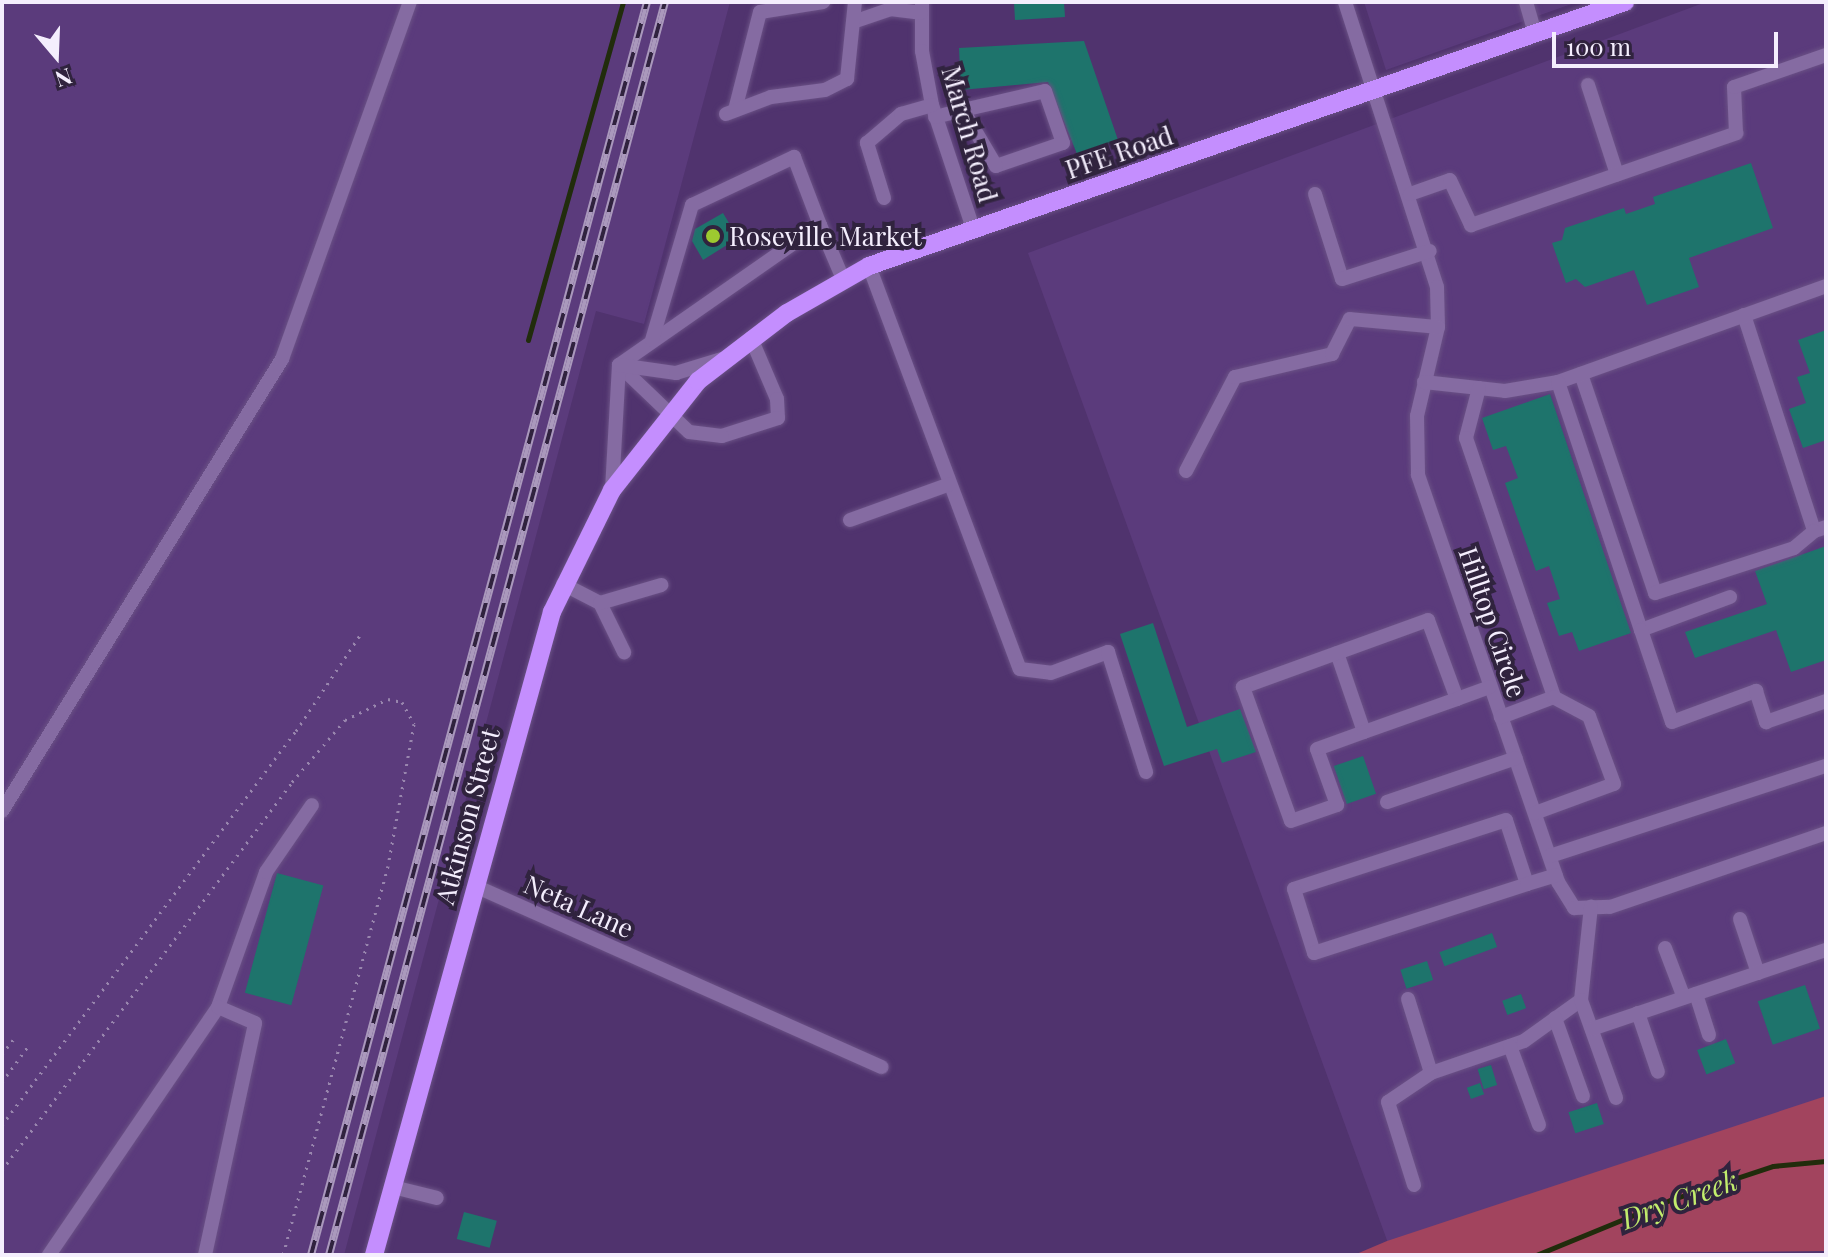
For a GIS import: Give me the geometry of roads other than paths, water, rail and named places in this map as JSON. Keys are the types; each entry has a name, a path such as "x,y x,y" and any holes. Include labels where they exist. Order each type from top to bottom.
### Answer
{"main road":[{"name":"PFE Road","path":"668,414 751,338 843,279 869,266 1625,2"},
{"name":"Atkinson Street","path":"374,1255 475,886 563,584 612,490 668,414"}],"street":[{"path":"2,811 282,359 410,2"},
{"path":"823,2 760,12 731,112 771,97 825,90 847,79 855,2"},
{"name":"Hilltop Circle","path":"1345,2 1430,251 1438,327 1417,416 1418,475 1556,875 1574,908 1591,907"},
{"path":"1526,2 1535,33"},
{"path":"853,22 890,9 921,8"},
{"name":"March Road","path":"921,8 933,111 974,231"},
{"path":"1410,194 1450,180 1471,225 1736,133 1734,87 1826,55"},
{"path":"1588,85 1617,174"},
{"path":"884,198 867,143 901,114 963,110 1045,91 1063,143 996,166 963,110"},
{"path":"652,340 692,205 794,157 843,279"},
{"path":"1315,194 1342,279 1430,251"},
{"path":"612,490 619,365 820,225"},
{"path":"869,266 1020,669 1051,673 1108,652 1146,772"},
{"path":"1424,382 1505,391 1558,382 1826,286"},
{"path":"1581,374 1655,593 1794,548 1820,529 1744,315"},
{"path":"1186,471 1235,377 1332,354 1350,319 1438,327"},
{"path":"619,365 689,432 722,436 778,418 777,399 751,338"},
{"path":"619,365 676,373 727,357"},
{"path":"1558,382 1672,722 1756,691 1766,722 1826,701"},
{"path":"1479,388 1466,438 1554,697 1589,716 1614,784 1535,813"},
{"path":"850,520 950,484"},
{"path":"563,584 600,603 624,652"},
{"path":"600,603 661,585"},
{"path":"1641,630 1730,597"},
{"path":"1457,699 1428,620 1243,687 1291,821 1337,805 1317,749 1457,699 1490,687"},
{"path":"1337,653 1364,732"},
{"path":"1501,717 1554,697"},
{"path":"1387,802 1516,758"},
{"path":"1550,856 1826,766"},
{"path":"49,1255 218,1007 266,872 312,805"},
{"path":"1527,884 1506,820 1294,889 1314,953 1556,875"},
{"path":"1616,1098 1581,1000 1591,907 1610,907 1826,833"},
{"name":"Neta Lane","path":"475,886 882,1067"},
{"path":"1740,919 1758,973"},
{"path":"1665,948 1709,1035"},
{"path":"1592,1029 1826,950"},
{"path":"1408,999 1431,1073"},
{"path":"1414,1185 1388,1102 1431,1073 1510,1046 1581,1000"},
{"path":"205,1255 255,1023 218,1007"},
{"path":"1638,1013 1658,1072"},
{"path":"1555,1018 1583,1096"},
{"path":"1510,1046 1539,1125"},
{"path":"393,1187 437,1198"}],"waterway":[{"path":"528,340 623,2"},
{"name":"Dry Creek","path":"1536,1255 1670,1200 1773,1166 1826,1161"}],"railway":[{"path":"311,1255 647,2"},
{"path":"329,1255 665,2"}],"place":[{"name":"Roseville Market","path":"713,236"}]}
